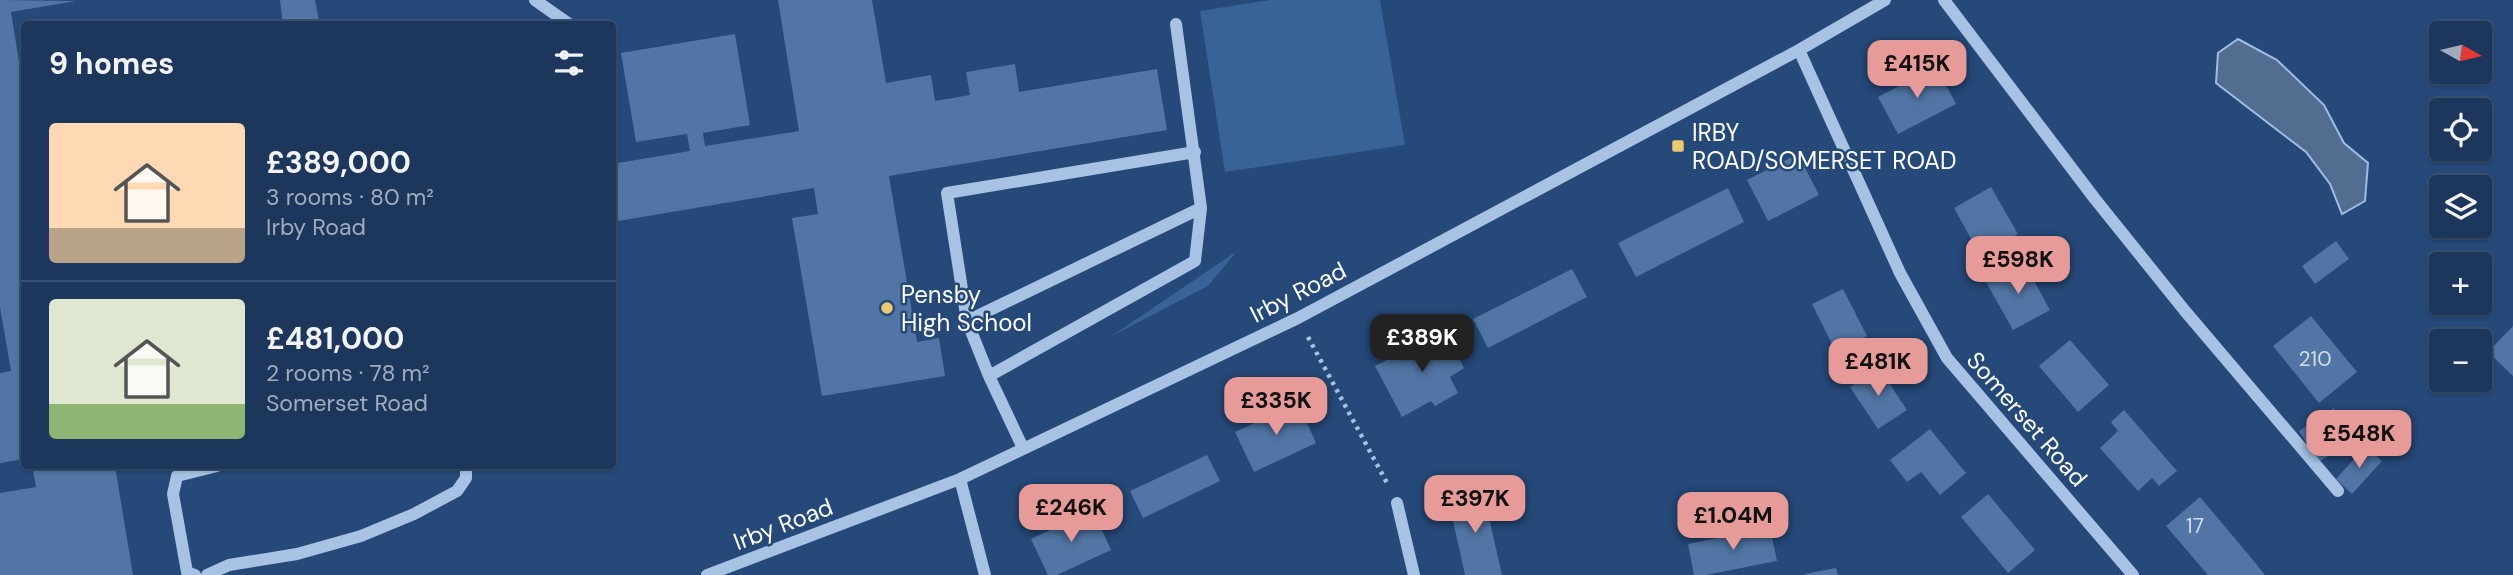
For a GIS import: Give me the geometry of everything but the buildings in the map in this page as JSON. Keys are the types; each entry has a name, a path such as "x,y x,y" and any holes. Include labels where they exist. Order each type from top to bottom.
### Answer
{"street":[{"path":"535,0 565,21"},
{"name":"Irby Road","path":"707,575 960,479 1298,318 1799,50 1885,0"},
{"path":"1944,0 2103,210 2338,491"},
{"path":"989,376 1195,261 1201,208 1176,24"},
{"name":"Somerset Road","path":"1799,50 1900,273 1947,358 2133,575"},
{"path":"1023,448 967,321 947,194 1195,152"},
{"path":"967,321 1201,208"},
{"path":"195,575 187,572 173,494 177,476 205,469"},
{"path":"207,575 229,565 297,554 361,536 414,514 457,491 466,478 466,469"},
{"path":"960,479 985,575"},
{"path":"1398,503 1414,575"}],"path":[{"path":"1298,318 1398,503"}],"shaded area":[{"path":"1270,0 1380,0 1405,145 1225,172 1200,11"},
{"path":"2238,39 2277,60 2324,105 2344,143 2368,163 2365,201 2342,214 2330,184 2306,152 2216,83 2218,53"},
{"path":"1237,251 1208,286 1110,337"}],"place":[{"name":"IRBY ROAD/SOMERSET ROAD","path":"1678,146"},
{"name":"Pensby High School","path":"887,308"}]}
